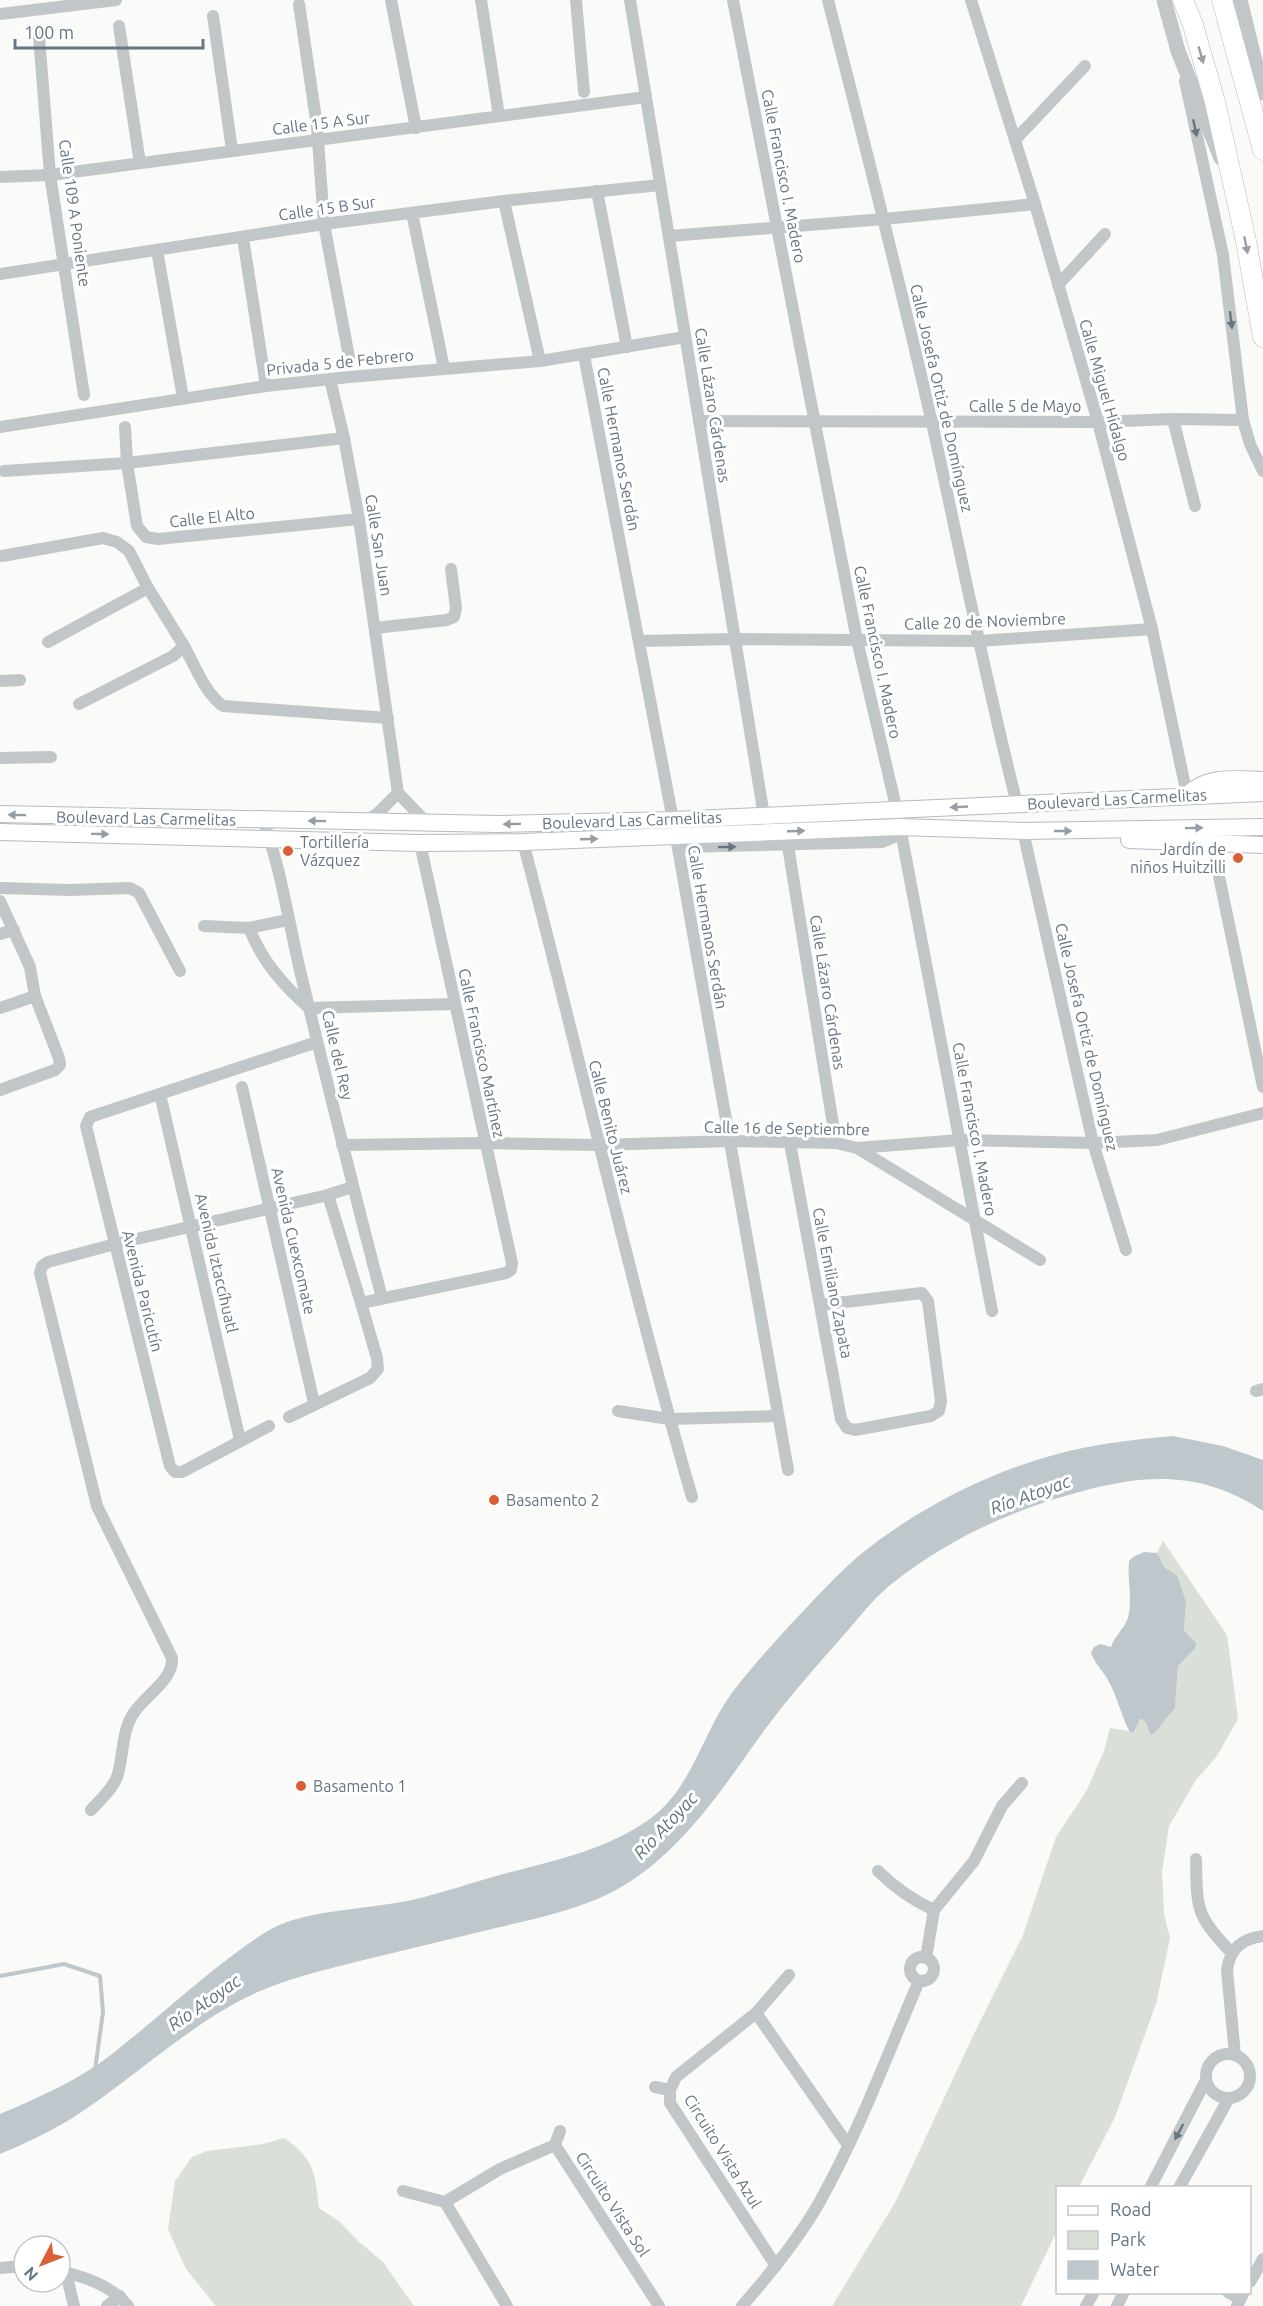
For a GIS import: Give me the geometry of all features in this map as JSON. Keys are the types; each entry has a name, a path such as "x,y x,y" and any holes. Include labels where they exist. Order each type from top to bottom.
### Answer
{"highway":[{"path":"1183,0 1193,25 1215,102 1232,187 1246,241 1263,337"},
{"path":"1222,0 1259,117 1263,150"}],"main road":[{"path":"1186,795 1204,782 1215,779 1263,780"},
{"name":"Boulevard Las Carmelitas","path":"0,814 674,828 898,819 1017,804 1263,793"},
{"name":"Boulevard Las Carmelitas","path":"0,832 420,843 523,842 674,828 764,816 898,819 1023,831 1263,826"},
{"path":"1094,831 1113,840 1263,845"}],"street":[{"path":"0,14 116,0"},
{"path":"391,0 416,128"},
{"path":"481,0 499,116"},
{"path":"576,0 584,92"},
{"name":"Calle Lázaro Cárdenas","path":"630,0 764,816"},
{"name":"Calle Francisco I. Madero","path":"733,0 857,640 898,819 992,1311"},
{"name":"Calle Josefa Ortiz de Domínguez","path":"828,0 884,219 932,422 1017,804"},
{"name":"Calle Miguel Hidalgo","path":"971,0 1035,204 1098,422 1152,629 1186,795"},
{"path":"1164,0 1178,51 1223,255 1243,420 1250,444 1263,471"},
{"path":"1240,0 1263,93"},
{"path":"299,4 318,140 324,224 350,362"},
{"path":"213,16 232,150"},
{"path":"118,26 140,163"},
{"name":"Calle 109 A Poniente","path":"39,36 50,175 84,395"},
{"path":"1178,51 1232,187"},
{"path":"1015,140 1085,66"},
{"name":"Calle 15 A Sur","path":"0,177 50,175 646,98"},
{"name":"Calle 15 B Sur","path":"0,274 324,224 504,201 660,185"},
{"path":"597,191 627,347"},
{"path":"504,201 540,361"},
{"path":"669,236 1035,204"},
{"path":"412,213 444,368"},
{"path":"1058,285 1105,234"},
{"path":"243,238 266,386"},
{"path":"157,250 183,398"},
{"name":"Privada 5 de Febrero","path":"0,428 266,386 540,361 685,337"},
{"name":"Calle Hermanos Serdán","path":"584,355 674,828 788,1470"},
{"name":"Calle San Juan","path":"330,379 344,438 358,519 398,793"},
{"path":"1173,419 1195,506"},
{"name":"Calle 5 de Mayo","path":"699,421 1243,420"},
{"name":"Calle El Alto","path":"125,427 127,463 137,526 146,537 158,539 358,519"},
{"path":"3,471 127,463 344,438"},
{"path":"2,556 103,538 117,542 129,551 148,588 210,692 223,706 388,718"},
{"path":"375,627 447,620 454,617 456,608 451,569"},
{"path":"48,642 148,588"},
{"name":"Calle 20 de Noviembre","path":"639,641 735,639 979,641 1152,629"},
{"path":"79,704 173,656 184,646"},
{"path":"0,681 20,680"},
{"path":"0,758 51,757"},
{"path":"365,821 378,813 398,793 427,823"},
{"name":"Boulevard Las Carmelitas","path":"674,828 685,847 882,843 892,838 898,819"},
{"name":"Calle del Rey","path":"263,820 275,853 288,920 317,1042 382,1298"},
{"name":"Calle Josefa Ortiz de Domínguez","path":"1023,831 1093,1143 1126,1250"},
{"name":"Calle Benito Juárez","path":"523,842 669,1419 692,1497"},
{"name":"Calle Francisco Martínez","path":"382,1298 512,1270 420,843"},
{"path":"1212,843 1263,1087"},
{"name":"Calle Lázaro Cárdenas","path":"789,846 836,1143"},
{"path":"0,888 69,890 130,888 135,890 139,893 180,971"},
{"path":"0,901 30,967 35,996 60,1065 55,1070 0,1090"},
{"path":"204,926 249,928 288,920"},
{"path":"249,928 265,961 286,987 309,1008 454,1004"},
{"path":"0,934 15,930"},
{"path":"0,1008 35,996"},
{"path":"160,1094 317,1042"},
{"name":"Avenida Cuexcomate","path":"242,1087 314,1403"},
{"name":"Avenida Paricutín","path":"160,1094 90,1117 86,1126 170,1466 175,1472 189,1469 240,1440"},
{"name":"Avenida Iztaccíhuatl","path":"160,1094 240,1440"},
{"name":"Calle 16 de Septiembre","path":"342,1145 730,1141 836,1143 857,1148 960,1140 1093,1143 1157,1140 1263,1113"},
{"name":"Calle Emiliano Zapata","path":"790,1143 820,1305 842,1419 847,1428 855,1430 931,1416 939,1411 941,1401 928,1301 922,1293 820,1305"},
{"path":"857,1148 1040,1260"},
{"path":"91,1810 112,1787 117,1776 124,1736 130,1718 140,1703 170,1673 173,1666 172,1658 97,1506 40,1273 42,1266 48,1262 114,1244 270,1209 352,1187"},
{"path":"289,1417 370,1378 378,1369 377,1358 328,1195"},
{"path":"361,1303 382,1298"},
{"path":"618,1411 669,1419 778,1416"},
{"path":"240,1440 269,1426"},
{"path":"742,2306 776,2266 818,2204 848,2145 919,1981 930,1979 933,1975 933,1965 926,1958 934,1910 974,1861 1002,1806 1022,1783"},
{"path":"1196,1859 1197,1901 1204,1921 1231,1952"},
{"path":"878,1871 895,1887 934,1910"},
{"path":"1235,2055 1227,1970 1231,1952 1246,1940 1263,1936"},
{"name":"Circuito Vista Azul","path":"776,2266 670,2103 670,2090 676,2077 756,2013 789,1975"},
{"path":"756,2013 848,2145"},
{"path":"1226,2054 1235,2055 1244,2061 1250,2075 1246,2088 1229,2098 1217,2095 1208,2086 1206,2080 1206,2071 1210,2062 1217,2056 1226,2054"},
{"path":"1250,2075 1263,2074"},
{"path":"1150,2186 1206,2080"},
{"path":"655,2087 670,2090"},
{"path":"1180,2186 1229,2098"},
{"path":"555,2145 560,2131"},
{"name":"Circuito Vista Sol","path":"445,2202 500,2169 555,2145 659,2306"},
{"path":"403,2191 445,2202 507,2306"},
{"path":"1251,2280 1263,2259"},
{"path":"72,2275 103,2286 124,2301"},
{"path":"107,2306 124,2301"}],"green space":[{"path":"1163,1541 1227,1635 1238,1719 1217,1756 1196,1780 1169,1826 1162,1872 1164,1914 1170,1938 1156,2004 1115,2117 1080,2186 1056,2186 1056,2233 1021,2306 832,2306 896,2201 1023,1935 1056,1837 1087,1790 1104,1751 1110,1728 1134,1732 1142,1719 1150,1735 1155,1733 1175,1708 1178,1666 1194,1648 1184,1631 1186,1601 1179,1580 1165,1568 1157,1553"},
{"path":"284,2138 302,2153 312,2168 319,2208 340,2222 383,2262 414,2306 216,2306 186,2269 168,2229 175,2181 192,2157 207,2151 263,2144"}],"water":[{"name":"Río Atoyac","path":"1173,1436 1223,1446 1263,1460 1263,1511 1241,1498 1198,1483 1153,1479 1131,1481 1057,1498 1006,1517 957,1540 911,1569 877,1597 785,1703 692,1827 636,1878 600,1898 558,1913 327,1969 260,1991 187,2034 74,2117 0,2154 0,2114 58,2088 86,2072 126,2043 221,1964 273,1928 307,1916 412,1900 559,1859 617,1838 651,1818 665,1806 687,1776 721,1709 760,1658 843,1570 908,1520 959,1491 1041,1459 1095,1446"},
{"path":"1144,1552 1157,1553 1165,1568 1176,1575 1179,1580 1186,1601 1184,1631 1196,1643 1195,1648 1178,1666 1175,1708 1155,1733 1150,1735 1142,1719 1134,1732 1130,1732 1112,1688 1091,1653 1094,1647 1100,1644 1111,1647 1126,1622 1130,1604 1129,1561"}],"waterway":[{"path":"0,1976 64,1964 100,1976 103,2012 95,2070"}],"place":[{"name":"Tortillería Vázquez","path":"288,851"},
{"name":"Jardín de niños Huitzilli","path":"1238,858"},
{"name":"Basamento 2","path":"494,1500"},
{"name":"Basamento 1","path":"301,1786"}]}
